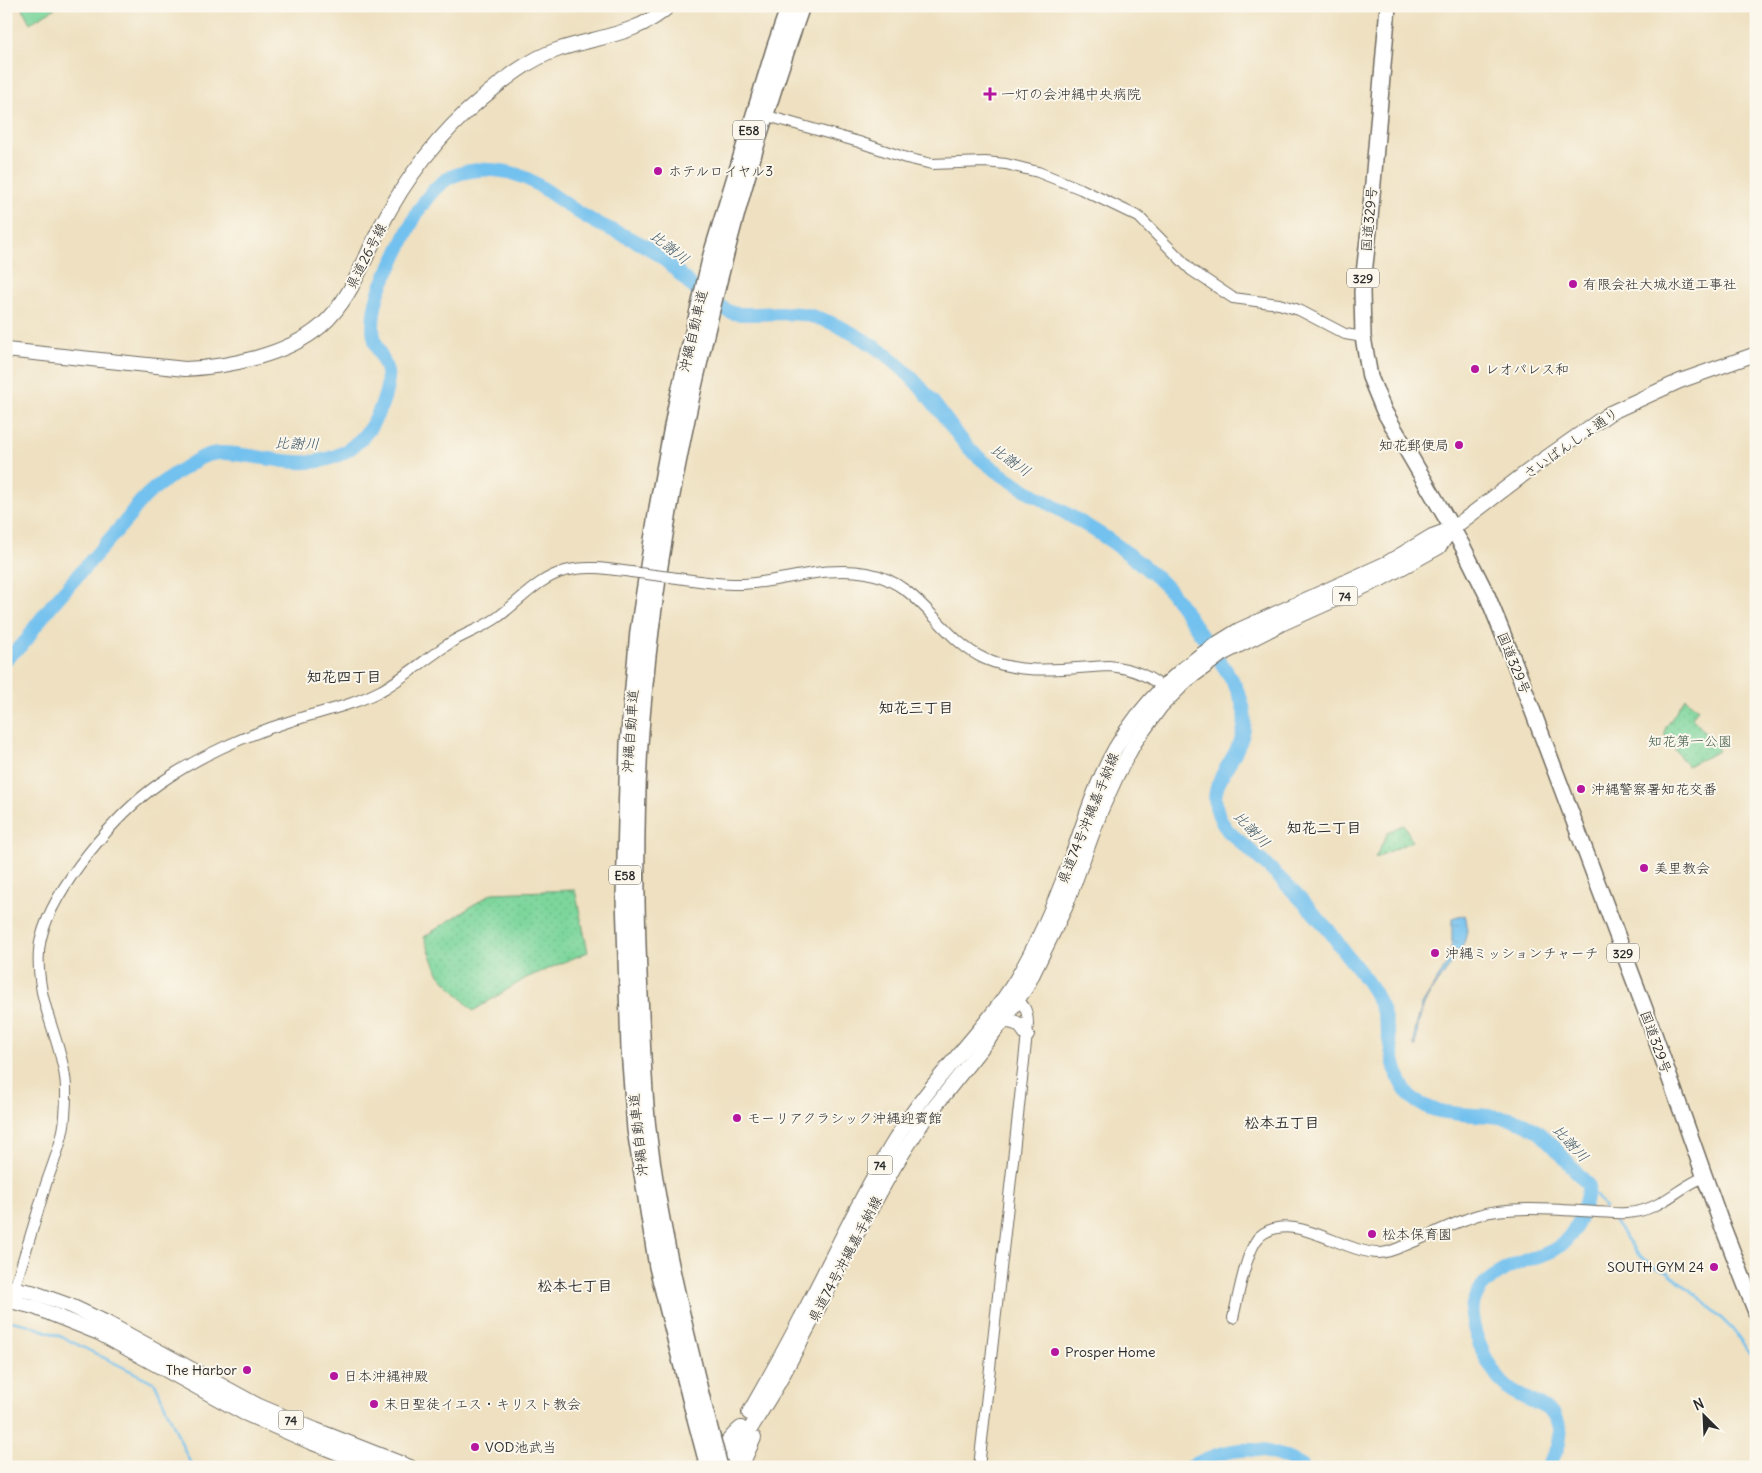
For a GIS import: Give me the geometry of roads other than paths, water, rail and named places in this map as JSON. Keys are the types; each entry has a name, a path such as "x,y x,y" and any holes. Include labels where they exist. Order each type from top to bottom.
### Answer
{"highway":[{"name":"沖縄自動車道","path":"720,1467 697,1404 657,1267 635,1130 629,1049 624,898 628,744 638,631 656,508 718,255 775,46 789,6"},
{"name":"沖縄自動車道","path":"718,255 802,6"},
{"name":"国道329号","path":"1388,6 1362,291 1363,337 1370,377 1384,411 1452,529 1487,595 1515,664 1649,1020 1704,1177 1756,1312"},
{"name":"沖縄自動車道","path":"697,1404 708,1467"}],"main road":[{"name":"県道26号線","path":"6,350 185,369 205,368 245,360 300,340 321,326 339,306 353,284 382,225 410,180 442,136 480,99 542,56 556,50 644,24 669,6"},
{"name":"さいばんしょ通り","path":"1452,529 1610,413 1680,381 1756,354"},
{"name":"県道74号沖縄嘉手納線","path":"720,1467 801,1319 871,1181 912,1113 1012,997 1027,986 1065,908 1101,810 1117,775 1134,742 1167,691 1200,662 1225,645 1381,579 1439,547 1452,529"},
{"name":"県道74号沖縄嘉手納線","path":"727,1467 780,1382 845,1255 894,1167 924,1120 1004,1020 1012,997"},
{"path":"1004,1020 1012,1020 1017,1023 1027,1035"},
{"name":"74","path":"9,1294 99,1333 244,1413 374,1467"},
{"name":"74","path":"9,1294 71,1306 105,1322 256,1405 410,1467"},
{"path":"741,1467 780,1382"},
{"path":"701,1467 717,1456 741,1428"}],"street":[{"path":"771,117 851,139 906,158 932,164 985,162 1006,164 1038,172 1081,189 1139,218 1190,270 1233,298 1280,304 1299,310 1345,334 1363,337"},
{"path":"9,1294 65,1120 66,1080 61,1054 42,993 40,975 41,939 49,916 90,851 136,802 180,771 235,742 267,729 334,710 376,693 453,641 479,630 497,618 547,578 563,571 577,568 596,568 741,584 763,582 821,571 867,573 902,586 917,598 953,636 969,649 1005,666 1026,670 1120,667 1147,676 1167,691"},
{"path":"979,1467 1027,1035 1028,1014 1024,1006 1012,997"},
{"path":"1233,1318 1252,1247 1261,1236 1274,1229 1287,1226 1360,1250 1380,1254 1410,1244 1479,1215 1503,1211 1556,1210 1626,1213 1651,1209 1704,1177"}],"water":[{"path":"1465,915 1466,937 1462,948 1424,1005 1419,1022 1416,1047 1414,1047 1415,1030 1422,1005 1449,960 1452,941 1452,919"}],"waterway":[{"name":"比謝川","path":"6,659 27,640 51,606 141,501 162,483 196,460 208,455 224,453 281,461 309,462 336,456 349,449 362,438 382,405 387,385 388,376 386,368 373,333 374,311 379,291 421,206 437,187 455,175 475,170 498,170 527,179 593,221 652,250 701,294 729,312 742,314 801,314 834,324 850,332 885,354 904,371 922,389 976,455 1010,480 1083,523 1119,547 1159,579 1180,604 1229,675 1243,706 1244,725 1241,741 1225,769 1215,797 1218,813 1228,831 1278,876 1328,929 1369,984 1376,996 1385,1020 1397,1073 1409,1095 1420,1104 1433,1109 1507,1118 1530,1126 1548,1141 1589,1186 1580,1218 1566,1240 1552,1251 1507,1268 1489,1280 1476,1296 1473,1305 1472,1316 1476,1335 1496,1375 1509,1389 1551,1412 1560,1426 1559,1445 1546,1467"},
{"path":"1589,1186 1605,1208"},
{"path":"1611,1217 1637,1253 1651,1265 1668,1272 1707,1304 1733,1330 1750,1353 1756,1355"},
{"path":"6,1320 26,1324 62,1337 155,1383 192,1467"},
{"name":"比謝川","path":"1190,1467 1219,1454 1247,1450 1275,1454 1303,1467"}],"place":[{"name":"一灯の会沖縄中央病院","path":"990,94"},
{"name":"ホテルロイヤル3","path":"658,171"},
{"name":"有限会社大城水道工事社","path":"1573,284"},
{"name":"レオパレス和","path":"1475,369"},
{"name":"知花郵便局","path":"1459,445"},
{"name":"沖縄警察署知花交番","path":"1581,789"},
{"name":"美里教会","path":"1644,868"},
{"name":"沖縄ミッションチャーチ","path":"1435,953"},
{"name":"モーリアクラシック沖縄迎賓館","path":"737,1118"},
{"name":"松本保育園","path":"1372,1234"},
{"name":"SOUTH GYM 24","path":"1714,1267"},
{"name":"Prosper Home","path":"1055,1352"},
{"name":"The Harbor","path":"247,1370"},
{"name":"日本沖縄神殿","path":"334,1376"},
{"name":"末日聖徒イエス・キリスト教会","path":"374,1404"},
{"name":"VOD池武当","path":"475,1447"}],"district":[{"name":"知花四丁目","path":"344,676"},
{"name":"知花三丁目","path":"916,707"},
{"name":"知花二丁目","path":"1324,827"},
{"name":"松本五丁目","path":"1282,1122"},
{"name":"松本七丁目","path":"575,1285"}],"park label":[{"name":"知花第一公園","path":"1690,741"}]}
